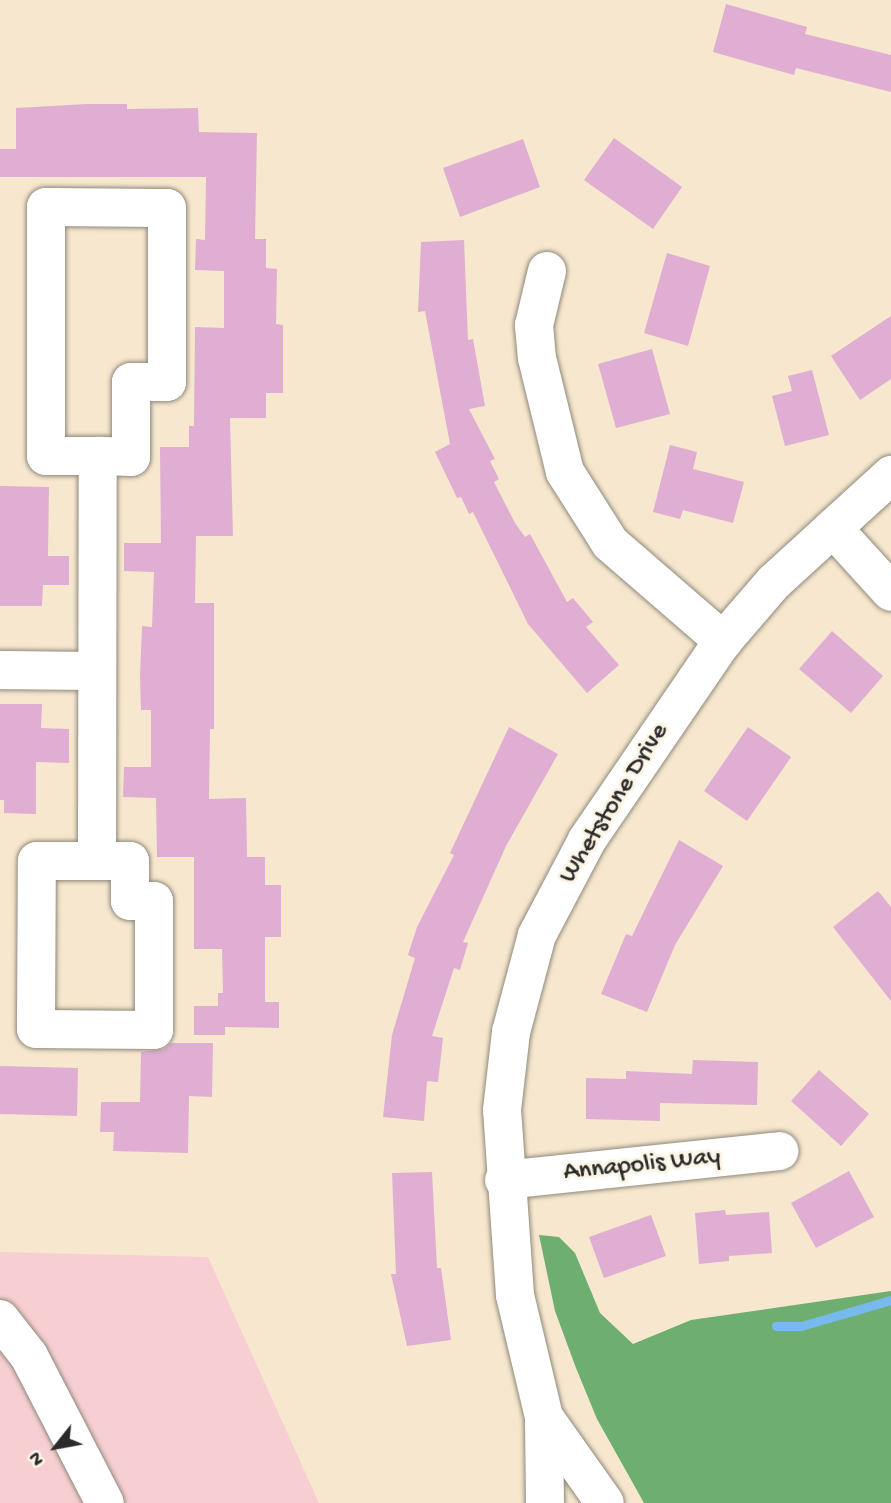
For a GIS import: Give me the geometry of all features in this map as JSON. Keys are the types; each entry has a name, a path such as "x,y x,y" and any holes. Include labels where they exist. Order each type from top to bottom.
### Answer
{"street":[{"path":"46,207 167,208 167,382 131,382 131,457 98,456 46,456 46,207"},
{"path":"547,271 534,325 537,358 565,472 610,543 723,641"},
{"path":"97,861 98,456"},
{"name":"Whetstone Drive","path":"545,1503 544,1418 515,1295 504,1180 502,1110 511,1032 537,934 587,839 723,641 774,582 891,475"},
{"path":"833,528 891,592"},
{"path":"0,644 97,658"},
{"path":"0,670 97,658"},
{"path":"37,860 97,861 130,861 130,901 155,901 155,1030 37,1030 37,860"},
{"name":"Annapolis Way","path":"504,1180 779,1151"},
{"path":"0,1319 29,1356 104,1503"},
{"name":"Whetstone Drive","path":"544,1418 605,1503"}],"shaded area":[{"path":"0,1252 208,1257 319,1503 0,1503"}],"green space":[{"path":"539,1235 559,1237 575,1253 600,1313 633,1344 691,1320 891,1291 891,1503 644,1503 597,1419 576,1368 555,1311"}],"building":[{"path":"726,4 807,27 805,34 891,55 891,92 796,68 794,75 713,52"},
{"path":"127,104 127,109 198,108 199,132 257,133 255,239 266,239 266,268 277,269 276,324 283,325 283,393 266,393 266,418 230,418 233,536 196,536 195,603 214,603 214,729 210,729 209,799 246,798 247,857 265,857 265,885 281,885 281,937 265,937 265,1002 279,1002 279,1028 225,1027 225,1035 194,1035 194,1006 218,1006 218,993 223,993 222,949 194,949 194,857 157,857 156,798 123,797 124,767 151,767 151,710 141,710 140,676 142,626 152,627 154,572 124,571 124,543 161,543 160,447 189,447 189,426 194,426 195,327 224,328 224,271 195,270 196,239 205,240 206,177 0,177 0,149 16,149 16,108"},
{"path":"614,138 682,187 653,229 584,180"},
{"path":"523,139 540,187 460,217 443,168"},
{"path":"464,240 468,340 473,339 485,406 469,409 495,459 490,461 499,479 494,482 515,523 525,537 530,534 567,602 573,598 593,622 586,627 619,665 587,693 528,624 473,512 469,514 461,497 457,498 435,452 450,444 425,311 418,312 421,242"},
{"path":"667,253 710,266 688,346 644,333"},
{"path":"891,316 891,379 860,400 831,356"},
{"path":"652,349 670,414 616,428 598,364"},
{"path":"812,370 829,435 785,446 772,396 792,391 788,376"},
{"path":"670,445 697,452 693,469 744,482 733,523 683,510 680,519 653,512"},
{"path":"0,486 49,487 48,556 69,556 69,585 43,585 42,606 0,606"},
{"path":"832,631 883,676 851,713 799,669"},
{"path":"0,704 42,704 41,728 69,729 69,763 36,762 36,814 4,813 4,800 0,800"},
{"path":"509,727 558,754 506,846 463,942 468,943 460,970 454,968 432,1036 443,1038 438,1082 427,1081 424,1121 383,1117 392,1035 415,958 408,955 417,927 454,855 450,853"},
{"path":"748,727 791,757 747,821 704,791"},
{"path":"679,840 723,866 675,945 647,1012 601,994 626,934 632,936"},
{"path":"878,891 891,907 891,1001 833,927"},
{"path":"171,1043 213,1043 212,1097 189,1096 188,1153 113,1151 114,1132 100,1132 101,1102 140,1102 141,1052 164,1049"},
{"path":"693,1060 758,1062 757,1105 660,1103 660,1121 586,1119 586,1078 626,1079 626,1071 692,1074"},
{"path":"0,1066 78,1068 77,1116 0,1114"},
{"path":"819,1070 869,1114 841,1146 791,1101"},
{"path":"849,1171 874,1217 816,1248 791,1203"},
{"path":"432,1172 437,1268 441,1268 451,1340 407,1346 391,1274 396,1274 392,1173"},
{"path":"725,1210 726,1215 769,1212 772,1253 729,1256 729,1261 699,1264 695,1213"},
{"path":"651,1215 666,1256 604,1278 589,1237"}],"waterway":[{"path":"776,1326 801,1326 891,1300"}]}
